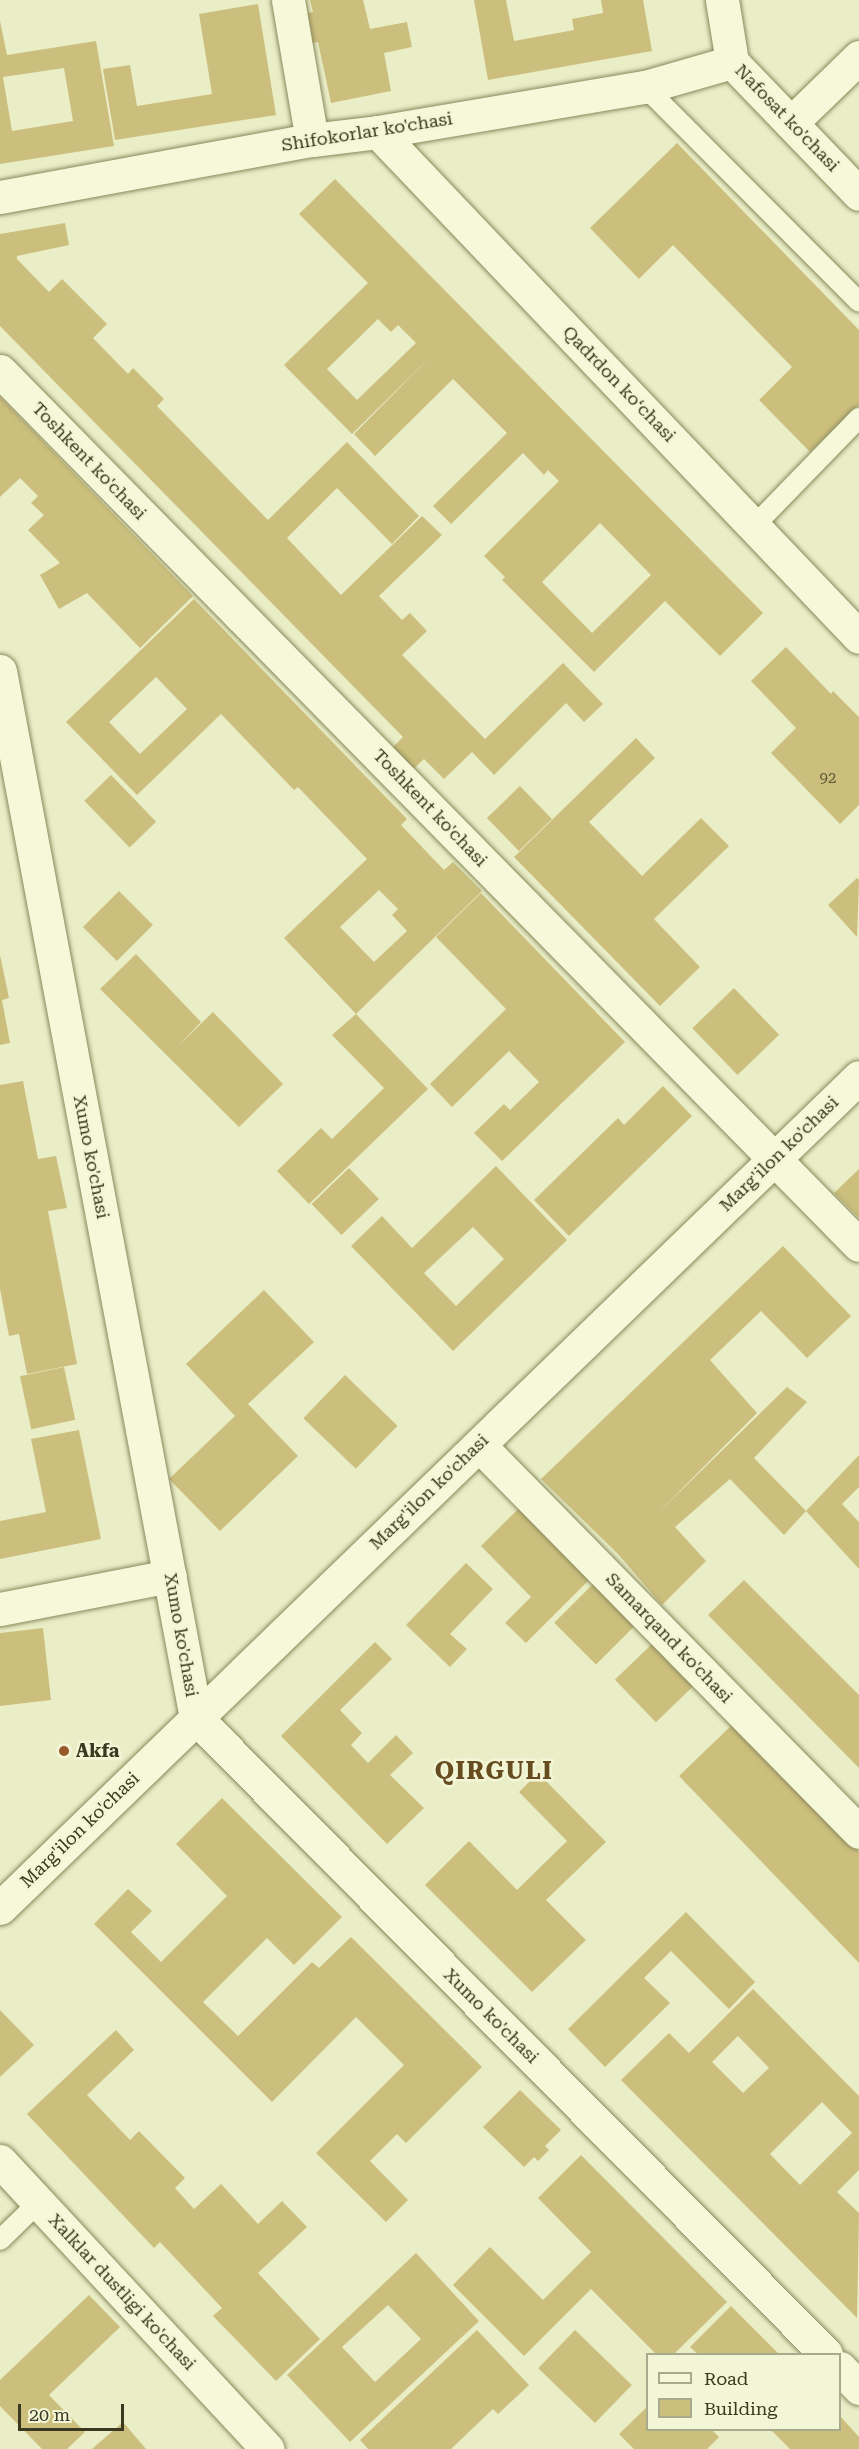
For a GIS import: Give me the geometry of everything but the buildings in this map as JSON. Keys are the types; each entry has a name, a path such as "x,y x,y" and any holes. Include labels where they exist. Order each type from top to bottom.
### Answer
{"street":[{"path":"288,0 312,140"},
{"name":"Nafosat ko'chasi","path":"722,0 732,62 859,194"},
{"path":"791,123 859,57"},
{"name":"Shifokorlar ko'chasi","path":"0,197 312,140 378,132 645,87 732,62"},
{"name":"Qadrdon koʻchasi","path":"378,132 859,637"},
{"name":"Toshkent ko'chasi","path":"0,371 859,1245"},
{"name":"Xumo ko'chasi","path":"0,671 196,1718 824,2353"},
{"name":"Marg'ilon ko'chasi","path":"0,1908 859,1077"},
{"name":"Samarqand ko'chasi","path":"479,1445 859,1832"},
{"path":"0,1609 170,1576"},
{"name":"Xalklar dustligi ko'chasi","path":"0,2161 268,2449"},
{"path":"841,2369 859,2388"}],"lane":[{"path":"645,87 859,302"},
{"path":"754,526 859,418"},
{"path":"0,2240 39,2202"}],"place":[{"name":"Akfa","path":"64,1751"}],"district":[{"name":"QIRGULI","path":"494,1772"}]}
